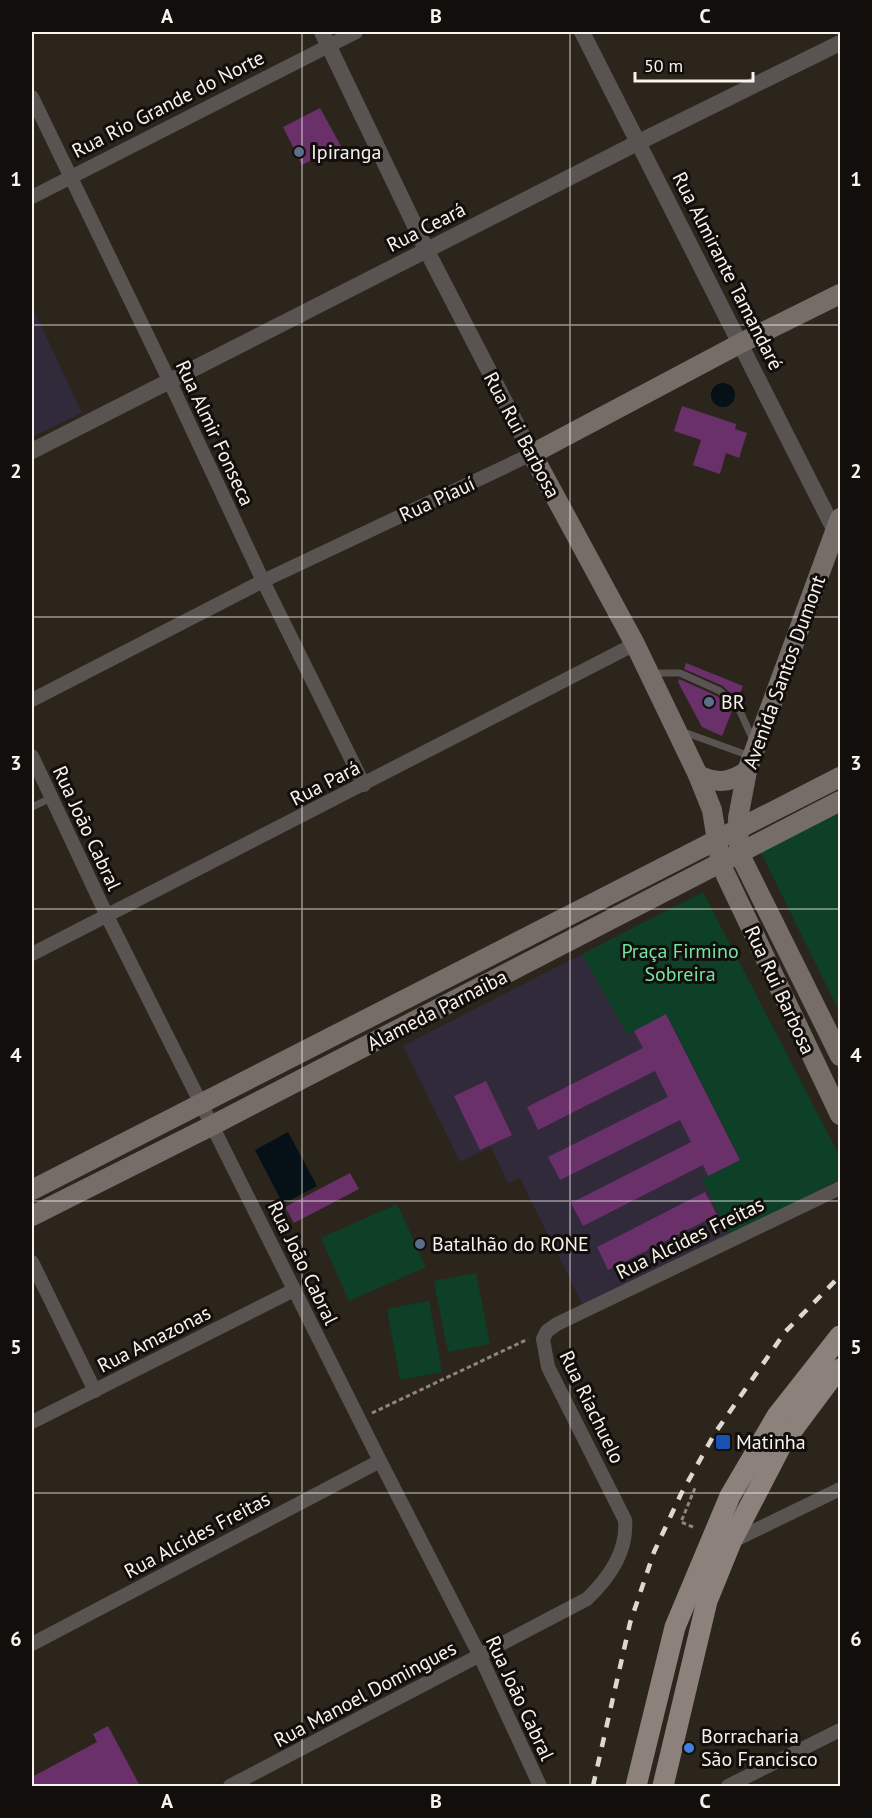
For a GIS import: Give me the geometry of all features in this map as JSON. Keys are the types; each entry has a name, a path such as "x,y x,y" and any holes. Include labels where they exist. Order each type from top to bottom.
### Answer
{"main road":[{"name":"Rua Piauí","path":"532,454 741,343 840,294"},
{"name":"Rua Rui Barbosa","path":"532,454 635,644 698,775 712,810 721,865 840,1115"},
{"name":"Avenida Santos Dumont","path":"739,853 738,830 741,799 752,758 838,524"},
{"path":"698,775 710,781 733,780 752,758"},
{"name":"Alameda Parnaiba","path":"32,1190 840,777"},
{"name":"Alameda Parnaiba","path":"32,1216 721,865 739,853 840,801"},
{"name":"Rua Rui Barbosa","path":"739,853 839,1054"},
{"path":"446,980 457,1000"},
{"path":"815,1064 839,1054"},
{"path":"636,1786 675,1627 730,1496 777,1416 840,1336"},
{"path":"663,1786 707,1601 731,1542 782,1444 832,1377 840,1370"}],"street":[{"name":"Rua Rio Grande do Norte","path":"32,197 325,38 356,32"},
{"name":"Rua Almirante Tamandaré","path":"582,32 741,343 838,524"},
{"name":"Rua Rui Barbosa","path":"325,38 427,251 532,454"},
{"name":"Rua Ceará","path":"32,451 639,142 840,43"},
{"name":"Rua Almir Fonseca","path":"32,97 263,581 364,785"},
{"name":"Rua Piauí","path":"32,700 263,581 532,454"},
{"name":"Rua Pará","path":"32,954 635,644"},
{"name":"Rua João Cabral","path":"32,756 107,916 480,1656 540,1786"},
{"name":"Rua Alcides Freitas","path":"552,1327 840,1188"},
{"path":"32,1262 95,1391"},
{"name":"Rua Amazonas","path":"32,1422 294,1290"},
{"name":"Rua Riachuelo","path":"552,1327 543,1339 548,1367 621,1510"},
{"name":"Rua Alcides Freitas","path":"32,1644 380,1461"},
{"path":"731,1542 840,1489"},
{"name":"Rua Manoel Domingues","path":"230,1786 587,1599 603,1583 615,1565 623,1545 626,1530 621,1510"},
{"path":"728,1786 840,1730"}],"lane":[{"path":"649,672 680,674 720,691 740,711 752,758"},
{"path":"676,729 752,758"},
{"path":"32,807 51,798"}],"path":[{"path":"359,1419 552,1327"},
{"path":"693,1527 681,1522 695,1488"}],"shaded area":[{"path":"32,306 82,413 32,437"},
{"path":"723,383 728,384 734,390 734,400 728,406 723,407 718,406 712,400 711,395 712,390 718,384"},
{"path":"582,954 627,1034 666,1014 740,1160 702,1179 730,1236 583,1306 520,1178 508,1183 491,1147 460,1162 403,1046"},
{"path":"288,1132 317,1186 283,1204 255,1150"}],"green space":[{"path":"840,811 840,1013 760,851"},
{"name":"Praça Firmino Sobreira","path":"703,892 840,1157 840,1179 730,1236 702,1179 740,1159 667,1015 627,1034 582,954"},
{"path":"397,1204 426,1267 349,1301 321,1238"},
{"path":"476,1273 490,1344 448,1352 434,1281"},
{"path":"429,1301 442,1372 400,1380 387,1309"}],"building":[{"path":"320,108 341,146 302,165 283,127"},
{"path":"682,406 736,424 735,429 747,433 739,458 726,453 720,474 693,465 701,440 674,431"},
{"path":"686,663 743,686 737,700 723,686 684,669"},
{"path":"679,679 717,696 732,711 722,736 702,727 678,682"},
{"path":"666,1014 740,1160 708,1176 703,1165 583,1226 571,1203 691,1142 680,1120 560,1180 548,1157 668,1097 655,1071 538,1130 527,1107 643,1048 634,1031"},
{"path":"486,1081 512,1135 480,1150 454,1096"},
{"path":"350,1173 359,1189 294,1223 285,1207"},
{"path":"705,1192 717,1215 608,1270 597,1247"},
{"path":"108,1726 140,1786 32,1786 32,1777 97,1742 93,1734"}],"railway":[{"path":"593,1786 630,1623 654,1552 681,1494 715,1433 785,1332 840,1276"}],"place":[{"name":"Ipiranga","path":"299,152"},
{"name":"BR","path":"709,702"},
{"name":"Batalhão do RONE","path":"420,1244"},
{"name":"Matinha","path":"723,1442"},
{"name":"Borracharia São Francisco","path":"689,1748"}]}
